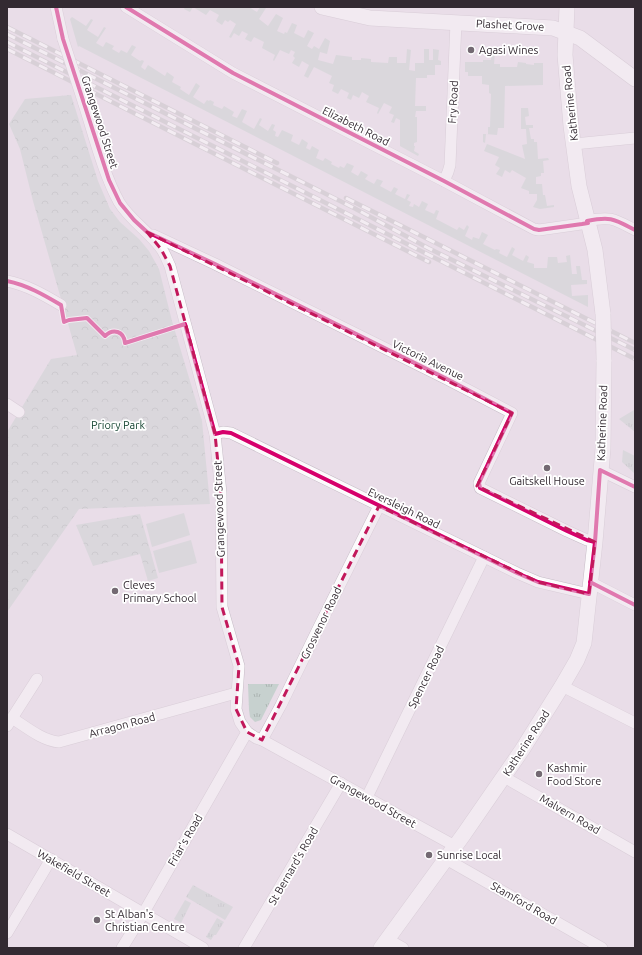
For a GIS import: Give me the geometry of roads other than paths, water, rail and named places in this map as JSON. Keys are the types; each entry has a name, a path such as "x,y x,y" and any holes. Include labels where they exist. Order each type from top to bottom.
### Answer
{"main road":[{"name":"Plashet Grove","path":"321,7 370,18 553,28 566,32 588,43 635,80"},
{"name":"Katherine Road","path":"384,944 504,777 562,686 577,660 584,643 603,448 603,314 595,246 579,186 566,63 566,7"}],"street":[{"name":"Grangewood Street","path":"56,7 63,39 83,101 110,180 120,203 134,220 162,248 170,266 215,434 221,493 222,607 239,666 236,709 240,722 247,732 256,738 455,846"},
{"name":"Elizabeth Road","path":"126,7 233,73 444,181 534,229 539,230 606,218 614,219 635,230"},
{"name":"Fry Road","path":"444,181 450,165 456,22"},
{"path":"574,144 635,138"},
{"name":"Victoria Avenue","path":"147,232 445,378 512,413 479,483 480,488 567,531 595,542"},
{"path":"7,281 28,287 61,305"},
{"path":"7,404 19,412"},
{"name":"Eversleigh Road","path":"215,434 223,432 231,433 538,582 590,588 635,605"},
{"path":"600,470 635,487"},
{"name":"Grosvenor Road","path":"262,740 281,705 379,506"},
{"name":"Spencer Road","path":"367,797 484,557"},
{"name":"Arragon Road","path":"37,678 9,722 53,742 59,742 236,693"},
{"path":"562,686 635,723"},
{"name":"Friar's Road","path":"122,948 247,732"},
{"name":"Malvern Road","path":"504,777 635,852"},
{"name":"St Bernard's Road","path":"244,948 341,783"},
{"name":"Wakefield Street","path":"7,834 204,948"},
{"path":"7,933 51,859"},
{"name":"Stamford Road","path":"446,859 602,948"},
{"path":"384,944 403,948"}],"railway":[{"path":"7,27 277,163"},
{"path":"7,34 354,208 428,248 635,350"},
{"path":"7,42 635,359"},
{"path":"7,49 429,262"},
{"path":"346,198 635,343"}],"place":[{"name":"Agasi Wines","path":"471,50"},
{"name":"Gaitskell House","path":"547,468"},
{"name":"Cleves Primary School","path":"115,591"},
{"name":"Kashmir Food Store","path":"539,774"},
{"name":"Sunrise Local","path":"429,855"},
{"name":"St Alban's Christian Centre","path":"97,920"}],"park label":[{"name":"Priory Park","path":"118,425"}]}
